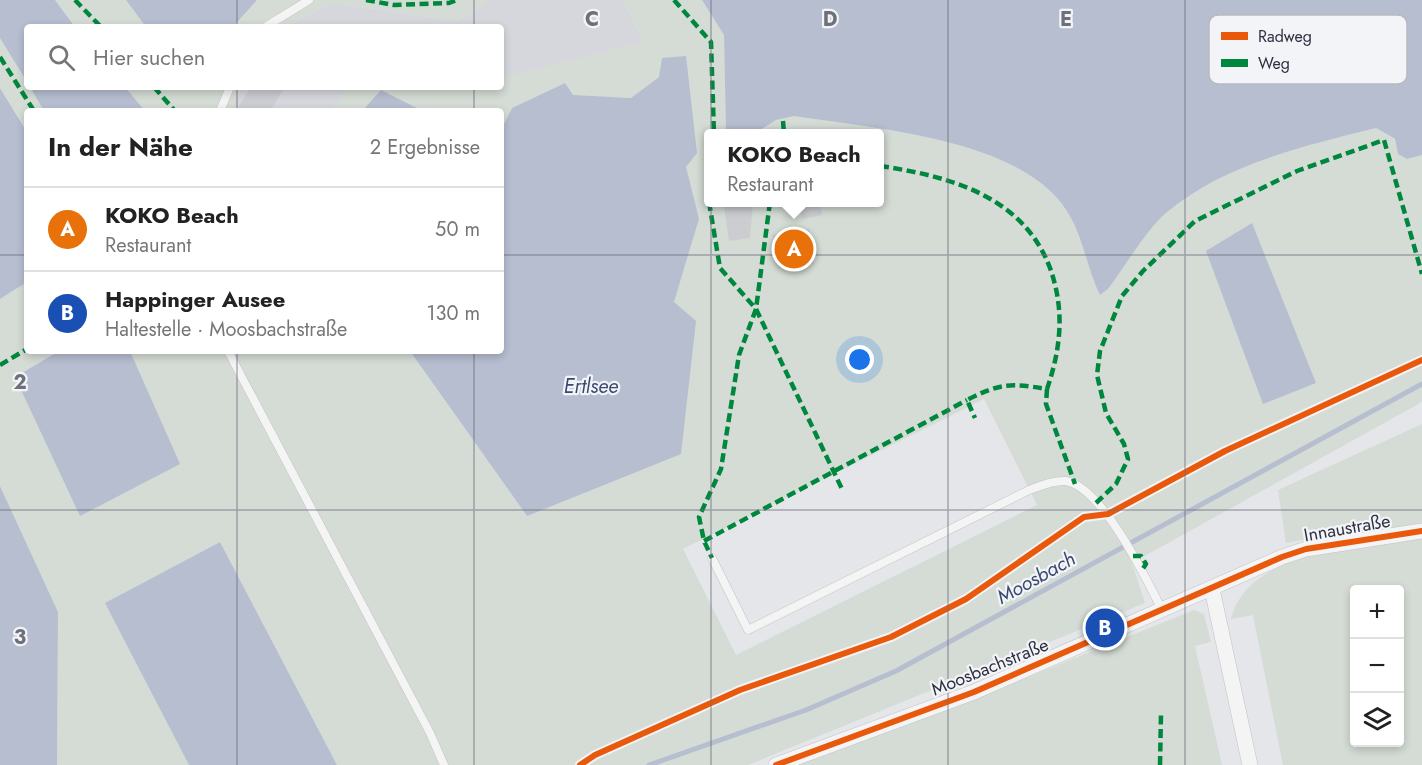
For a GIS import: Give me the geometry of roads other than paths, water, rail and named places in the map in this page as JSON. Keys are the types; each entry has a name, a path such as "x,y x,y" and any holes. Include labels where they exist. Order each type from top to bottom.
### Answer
{"street":[{"name":"Innaustraße","path":"1212,589 1306,549 1422,531"},
{"name":"Moosbachstraße","path":"776,765 974,692 1212,589"},
{"path":"1212,589 1250,765"}],"lane":[{"path":"270,24 309,0"},
{"path":"221,108 229,90"},
{"path":"230,354 430,733 444,765"},
{"path":"712,558 748,630 1046,484 1064,481 1081,488 1108,514 1163,611"}],"water":[{"path":"0,0 55,0 73,24 24,24 24,77 0,38"},
{"path":"126,0 257,0 236,24 144,24"},
{"path":"702,0 1422,0 1422,155 1407,159 1398,154 1395,139 1376,128 1293,150 1239,169 1189,196 1166,213 1108,289 1100,295 1071,218 1050,191 1021,170 986,154 906,133 794,116 776,120 761,129 726,129 724,35"},
{"name":"Ertlsee","path":"686,56 697,153 686,167 699,219 674,302 696,321 681,454 527,516 412,354 504,354 504,124 512,108 565,83 573,95 631,98 659,77 662,58"},
{"path":"0,88 24,127 24,284 0,299"},
{"path":"32,90 128,90 142,108 42,108"},
{"path":"381,90 417,108 365,108"},
{"path":"1252,223 1316,383 1263,404 1206,251"},
{"path":"54,354 131,354 180,464 80,516 15,377"},
{"path":"0,486 58,612 57,765 0,765"},
{"path":"220,542 337,765 189,765 105,603"}],"waterway":[{"name":"Moosbach","path":"649,765 806,710 896,671 1422,384"}],"place":[{"name":"KOKO Beach","path":"794,249"},
{"name":"Happinger Ausee","path":"1105,628"}]}
